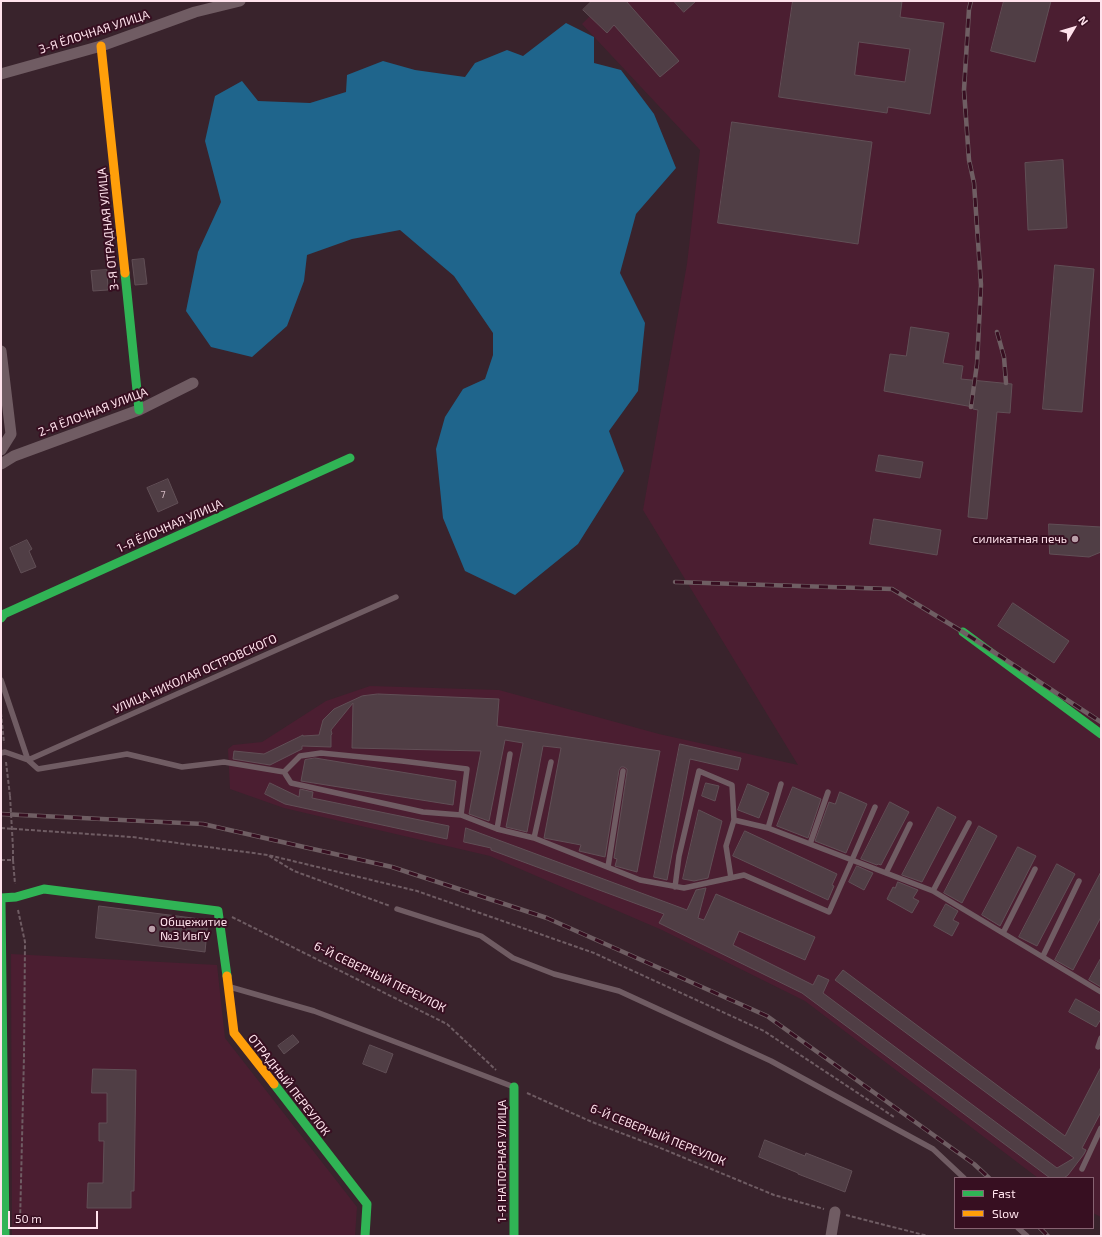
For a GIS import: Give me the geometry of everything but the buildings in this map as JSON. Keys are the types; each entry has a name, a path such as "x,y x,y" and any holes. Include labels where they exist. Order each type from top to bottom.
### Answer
{"street":[{"name":"3-Я ЁЛОЧНАЯ УЛИЦА","path":"1,74 101,46 195,6 240,1"},
{"name":"3-Я ОТРАДНАЯ УЛИЦА","path":"101,46 139,410"},
{"path":"1,351 11,434 1,450"},
{"name":"2-Я ЁЛОЧНАЯ УЛИЦА","path":"1,464 14,456 139,410 193,383"},
{"name":"1-Я ЁЛОЧНАЯ УЛИЦА","path":"1,618 4,614 350,458"},
{"path":"963,632 1101,734"},
{"path":"1,898 16,897 44,889 218,911"},
{"path":"1,902 5,1236"},
{"name":"ОТРАДНЫЙ ПЕРЕУЛОК","path":"218,911 234,1033 367,1204 365,1236"},
{"name":"1-Я НАПОРНАЯ УЛИЦА","path":"514,1087 514,1236"},
{"path":"832,1236 835,1212"}],"lane":[{"name":"УЛИЦА НИКОЛАЯ ОСТРОВСКОГО","path":"28,760 396,597"},
{"path":"1,680 28,760"},
{"path":"1,753 5,752 28,760 38,769 127,754 182,767 224,762 284,772 291,783 423,812 461,815 497,829 534,838 640,880 684,888 744,875 829,912 875,808"},
{"path":"284,772 300,756 321,753 467,769 461,815"},
{"path":"497,829 510,754"},
{"path":"534,838 551,762"},
{"path":"608,867 623,771"},
{"path":"675,886 680,856 699,771 732,785 734,820 726,846 731,878"},
{"path":"768,828 781,784"},
{"path":"810,844 828,792"},
{"path":"734,820 768,828 933,892 1043,956 1101,992"},
{"path":"933,892 969,823"},
{"path":"886,873 910,824"},
{"path":"1003,933 1035,869"},
{"path":"1043,956 1079,882"},
{"path":"397,909 481,936 513,958 554,974 618,991 771,1061 933,1149 963,1177"},
{"path":"228,986 314,1011 514,1087"},
{"path":"1098,1047 1101,1038"},
{"path":"1082,1169 1101,1128"},
{"path":"1019,1229 1027,1236"}],"path":[{"path":"10,796 16,897 25,942 24,1056 19,1228"},
{"path":"268,855 294,871 397,909"},
{"path":"1,860 13,860"},
{"name":"6-Й СЕВЕРНЫЙ ПЕРЕУЛОК","path":"218,911 447,1024 497,1071"},
{"name":"6-Й СЕВЕРНЫЙ ПЕРЕУЛОК","path":"514,1087 592,1122 658,1147 774,1195 928,1236"}],"shaded area":[{"path":"605,1 1101,1 1101,1217 1094,1214 1094,1177 1037,1177 805,1001 662,930 490,856 284,808 230,789 228,749 233,745 262,742 326,701 370,686 499,690 659,734 798,765 643,510 687,264 700,150 582,24"},
{"path":"11,954 217,965 225,1038 357,1207 355,1236 12,1236"}],"water":[{"path":"566,23 594,37 594,63 621,70 654,114 676,168 636,214 620,273 645,323 638,391 609,431 624,471 578,544 515,595 465,571 443,518 436,449 445,417 463,389 485,379 493,355 493,333 454,276 400,230 352,239 307,255 304,281 287,326 252,357 211,347 186,311 198,252 221,202 205,141 215,96 242,81 258,101 310,103 346,92 347,75 383,61 415,70 465,77 475,63 507,50 523,56"}],"railway":[{"path":"971,1 969,9 964,90 969,160 974,183 981,285 977,364 971,407"},
{"path":"997,332 1004,357 1006,383"},
{"path":"675,582 892,589 963,632 1101,722"},
{"path":"1,814 203,824 392,867 547,918 767,1016 974,1164 988,1177"},
{"path":"1041,1229 1048,1236"}],"traffic: fast":[{"path":"125,273 139,410"},
{"path":"1,618 4,614 350,458"},
{"path":"963,632 1101,734"},
{"path":"1,898 16,897 44,889 218,911 227,976"},
{"path":"1,902 5,1236"},
{"path":"274,1084 367,1204 365,1236"},
{"path":"514,1087 514,1236"}],"traffic: slow":[{"path":"101,46 125,273"},
{"path":"227,976 234,1033 274,1084"}],"place":[{"name":"силикатная печь","path":"1075,539"},
{"name":"Общежитие №3 ИвГУ","path":"152,929"}]}
